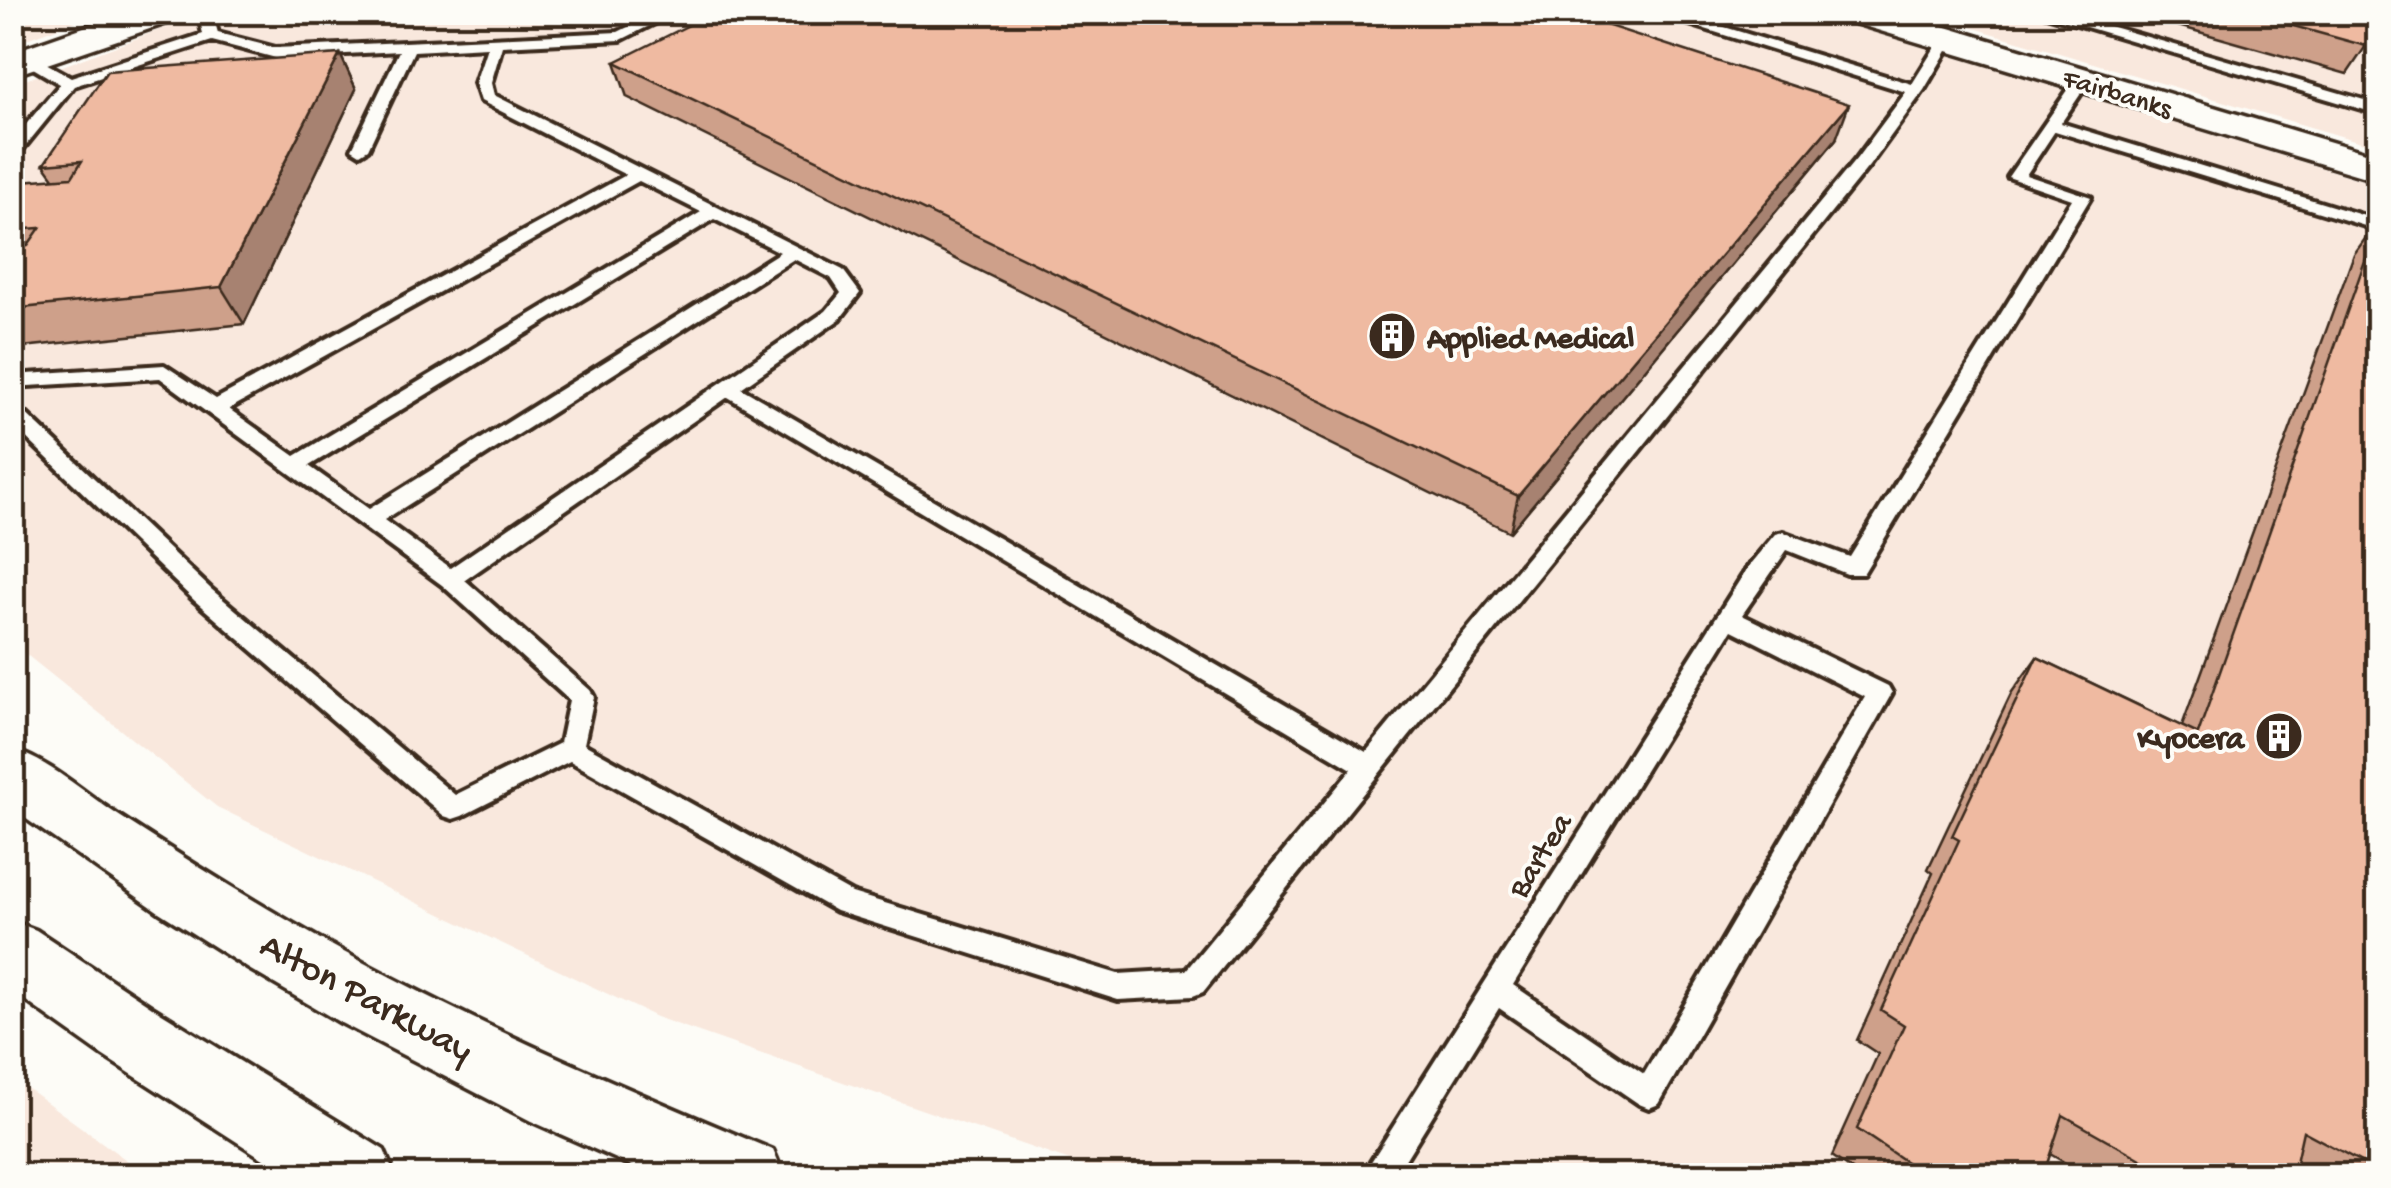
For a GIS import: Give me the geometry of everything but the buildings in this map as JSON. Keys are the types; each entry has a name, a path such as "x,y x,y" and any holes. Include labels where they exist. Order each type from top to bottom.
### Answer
{"main road":[{"path":"20,62 164,12"},
{"name":"Fairbanks","path":"1857,12 2378,168"},
{"name":"Alton Parkway","path":"12,774 61,811 235,922 373,1001 586,1106 747,1176"},
{"path":"12,952 127,1031 358,1176"}],"lane":[{"path":"204,12 212,36"},
{"path":"12,152 69,83 212,36 276,53 621,36 670,12"},
{"path":"1658,12 1916,90"},
{"path":"2043,12 2378,109"},
{"path":"571,749 845,903 1118,987 1193,982 1864,162 1916,90 1946,39"},
{"path":"450,579 833,315 851,293 837,274 487,98 483,83 497,40"},
{"path":"360,148 409,46"},
{"path":"20,62 69,83"},
{"path":"2082,80 2051,125 2378,225"},
{"name":"Bartea","path":"1377,1176 1758,570 1783,540 1855,568 2082,196 2016,177 2051,125"},
{"path":"213,410 640,174"},
{"path":"292,466 714,212"},
{"path":"366,522 793,252"},
{"path":"12,380 164,371 366,522 450,579 582,697 571,749"},
{"path":"727,388 1368,766"},
{"path":"12,412 203,595 453,808 571,749"},
{"path":"1495,989 1648,1094 1880,693 1728,618"}],"shaded area":[{"path":"207,12 1806,12 2378,185 2378,1175 1110,1175 656,1017 217,807 13,644 12,85"},
{"path":"13,13 97,13 13,44"},
{"path":"1923,13 2378,13 2378,147"},
{"path":"13,1078 147,1175 13,1175"}],"place":[{"name":"Applied Medical","path":"1392,336"},
{"name":"Kyocera","path":"2279,736"}]}
